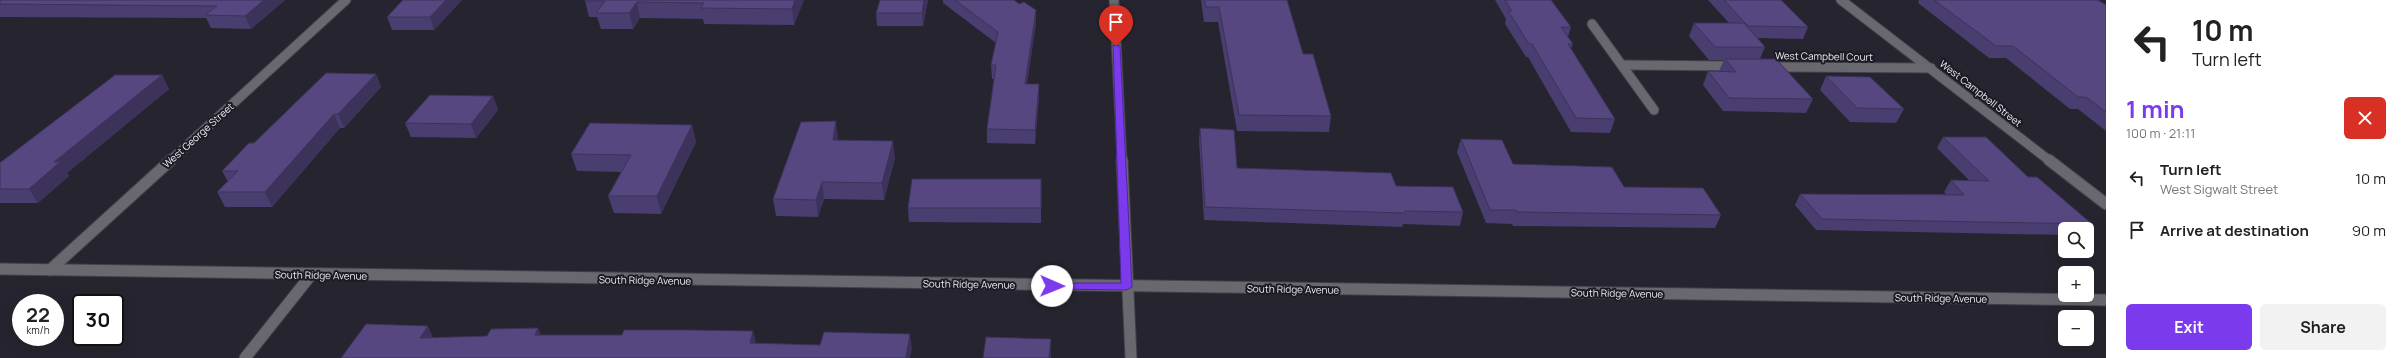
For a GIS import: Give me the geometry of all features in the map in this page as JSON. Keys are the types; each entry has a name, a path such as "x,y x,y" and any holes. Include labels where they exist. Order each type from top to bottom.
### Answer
{"street":[{"name":"West George Street","path":"50,270 346,0"},
{"path":"1114,0 1126,287 1131,358"},
{"name":"West Campbell Street","path":"1841,0 2106,204"},
{"path":"1592,24 1654,110"},
{"path":"1622,65 1748,66"},
{"name":"West Campbell Court","path":"1764,66 1931,68"},
{"name":"South Ridge Avenue","path":"0,269 1126,287 2106,300"},
{"path":"245,358 311,275"}],"building":[{"path":"0,0 264,0 245,16 205,15 217,6 0,4"},
{"path":"403,0 446,0 430,17 387,17"},
{"path":"585,0 795,0 792,9 701,8 704,3 637,2 629,13 596,13 605,1"},
{"path":"880,0 924,0 922,13 876,13"},
{"path":"955,0 1014,0 1019,4 1024,2 1036,10 1025,84 1039,84 1035,130 987,129 996,65 991,65 998,32"},
{"path":"1204,0 1287,0 1303,54 1313,54 1331,116 1239,115 1219,7 1206,7"},
{"path":"1505,0 1551,0 1571,27 1561,27 1573,44 1568,44 1615,119 1576,118 1532,44 1529,44 1508,11 1512,11"},
{"path":"1724,0 1781,0 1808,27 1748,26"},
{"path":"1934,0 2098,0 2106,5 2106,112 2086,97 2078,97 2013,46 1996,46"},
{"path":"1694,23 1744,23 1765,47 1715,47"},
{"path":"1725,59 1776,59 1813,99 1729,98 1708,71 1736,72"},
{"path":"326,73 376,74 338,114 334,114 265,192 217,192 238,171 222,171 249,143 254,143"},
{"path":"115,75 162,75 54,162 60,162 29,189 0,189 0,162"},
{"path":"1826,76 1870,77 1904,109 1857,108"},
{"path":"430,95 493,96 471,124 405,123"},
{"path":"836,121 833,140 893,141 882,183 822,182 816,200 773,199 801,122"},
{"path":"590,123 692,125 657,196 608,196 631,155 571,154"},
{"path":"1200,128 1234,130 1237,168 1391,173 1396,186 1453,187 1463,212 1405,211 1405,213 1205,207"},
{"path":"1943,137 1986,137 2028,177 2037,177 2090,222 2058,222 2058,223 1822,219 1800,194 1964,195 1951,180 1989,181"},
{"path":"1461,139 1502,140 1513,164 1612,167 1624,187 1703,188 1721,215 1517,212 1516,210 1490,210"},
{"path":"912,179 1041,179 1041,208 908,208"},
{"path":"366,324 428,326 420,338 487,336 491,329 538,328 535,335 622,335 624,330 753,331 750,343 820,345 824,332 910,334 906,358 341,358"},
{"path":"986,337 1051,339 1049,358 983,358"}],"route":[{"path":"1052,286 1126,287 1116,46"}]}
